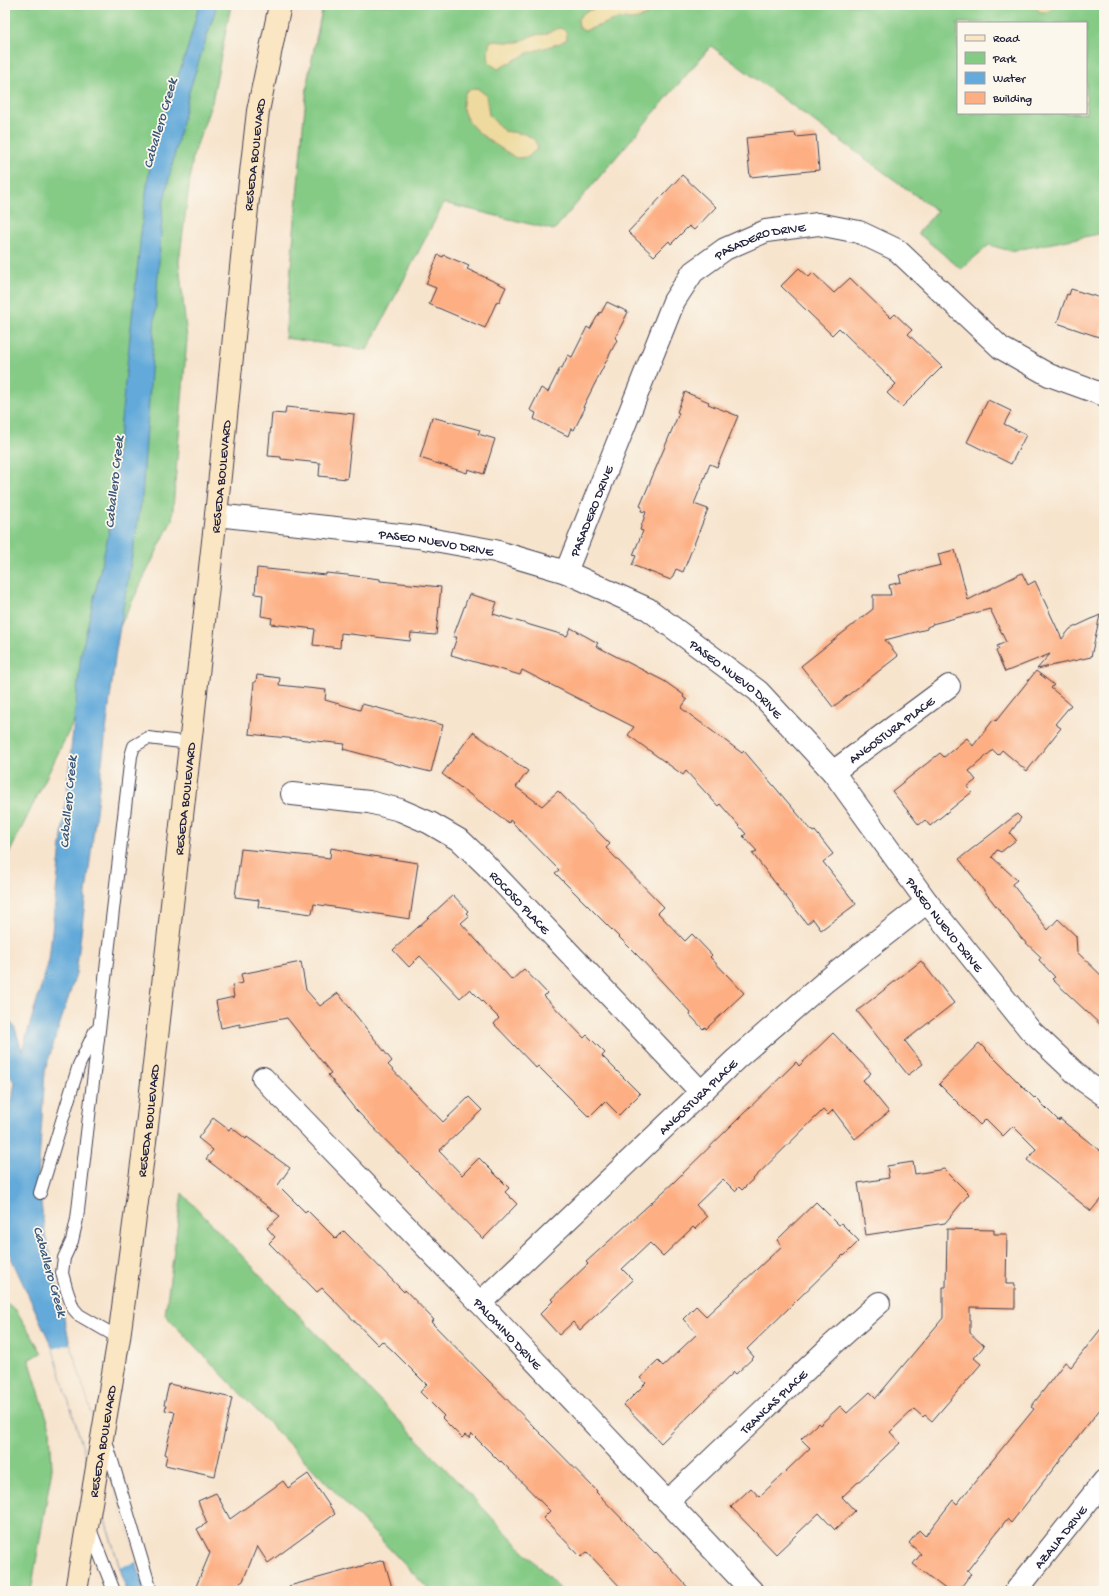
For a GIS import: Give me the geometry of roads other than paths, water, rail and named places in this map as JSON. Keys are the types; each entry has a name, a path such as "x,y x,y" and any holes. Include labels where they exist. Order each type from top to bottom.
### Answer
{"main road":[{"name":"RESEDA BOULEVARD","path":"76,1591 119,1338 147,1126 216,515 258,111 280,5"}],"street":[{"name":"PASADERO DRIVE","path":"566,572 674,301 693,272 725,249 766,231 818,224 859,232 891,247 897,250 1001,348 1049,375 1104,395"},
{"name":"PASEO NUEVO DRIVE","path":"216,515 418,537 495,551 566,572 648,610 758,691 833,772 927,902 1030,1030 1084,1081 1104,1095"},
{"name":"ANGOSTURA PLACE","path":"833,772 949,686"},
{"name":"ROCOSO PLACE","path":"292,794 368,802 400,810 430,823 461,841 485,864 701,1092"},
{"name":"ANGOSTURA PLACE","path":"480,1303 736,1059 826,981 927,902"},
{"name":"PALOMINO DRIVE","path":"263,1078 480,1303 752,1591"},
{"name":"TRANCAS PLACE","path":"668,1501 831,1346 879,1303"},
{"name":"AZALIA DRIVE","path":"1016,1591 1104,1481"}],"lane":[{"path":"119,1338 79,1315 72,1308 62,1273 64,1258 72,1241 77,1219 131,756 134,746 148,738 190,743"},
{"path":"40,1193 79,1065 100,1021"},
{"path":"102,1437 151,1591"},
{"path":"88,1523 114,1591"}],"water":[{"name":"Caballero Creek","path":"199,5 217,5 189,92 163,205 142,497 116,650 76,974 45,1070 38,1180 45,1234 70,1344 145,1591 127,1591 53,1349 8,1251 5,1239 5,1131 15,1083 7,1072 5,1064 5,1015 15,1028 22,1051 49,960 81,654 109,532 143,215 152,151 188,47"}]}
